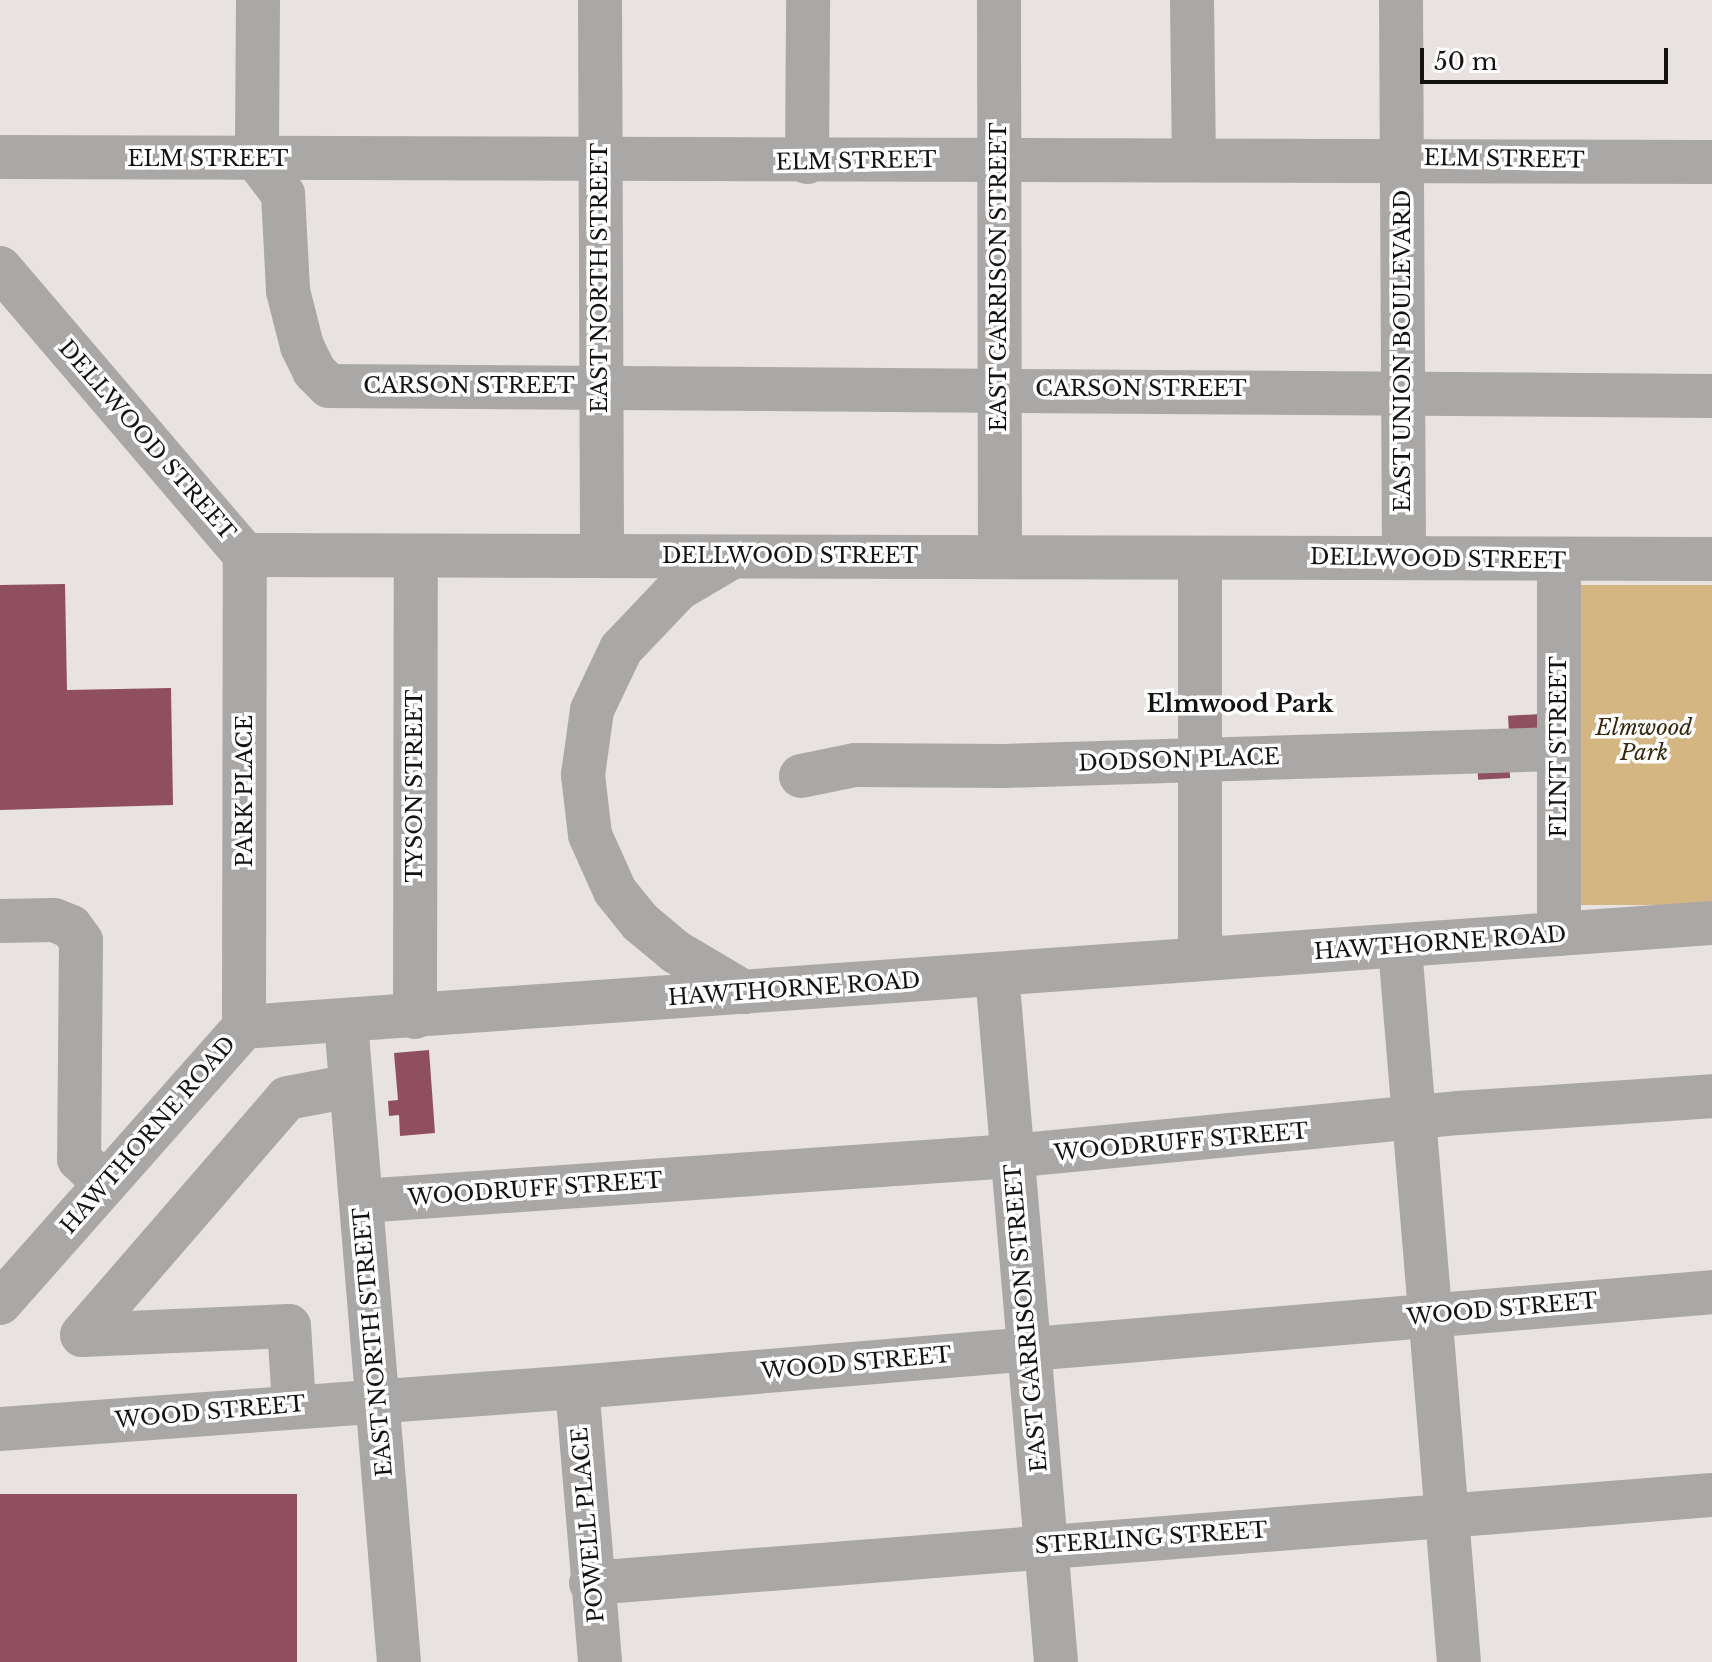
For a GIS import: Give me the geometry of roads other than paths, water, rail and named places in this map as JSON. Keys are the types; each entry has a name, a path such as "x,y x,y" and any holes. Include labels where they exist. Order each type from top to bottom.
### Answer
{"street":[{"path":"257,160 258,0"},
{"name":"EAST NORTH STREET","path":"600,0 602,555"},
{"path":"807,162 808,0"},
{"name":"EAST GARRISON STREET","path":"999,0 1000,555"},
{"path":"1192,0 1194,158"},
{"name":"EAST UNION BOULEVARD","path":"1401,0 1404,557"},
{"name":"ELM STREET","path":"0,157 807,162 1401,157 1712,162"},
{"name":"CARSON STREET","path":"257,160 283,194 288,291 302,346 314,371 329,386 1403,390 1712,396"},
{"name":"DELLWOOD STREET","path":"0,268 245,555 1712,559"},
{"name":"PARK PLACE","path":"244,1027 245,555"},
{"name":"TYSON STREET","path":"415,1017 416,556"},
{"path":"732,557 678,589 621,649 592,710 583,775 590,835 615,891 640,922 676,952 744,992"},
{"path":"1200,558 1200,959"},
{"name":"FLINT STREET","path":"1559,560 1559,934"},
{"name":"DODSON PLACE","path":"801,776 855,765 1558,749"},
{"path":"0,921 54,920 71,927 81,941 79,1159 105,1184"},
{"name":"HAWTHORNE ROAD","path":"0,1303 244,1027 1200,959 1400,948 1712,923"},
{"path":"1400,948 1459,1662"},
{"name":"EAST GARRISON STREET","path":"997,974 1056,1662"},
{"name":"EAST NORTH STREET","path":"346,1022 399,1662"},
{"path":"294,1405 289,1326 82,1335 287,1098 351,1086"},
{"name":"WOODRUFF STREET","path":"362,1201 1011,1156 1712,1096"},
{"name":"WOOD STREET","path":"0,1429 377,1398 577,1387 1712,1292"},
{"name":"POWELL PLACE","path":"577,1387 600,1662"},
{"name":"STERLING STREET","path":"591,1583 1712,1495"}],"district":[{"name":"Elmwood Park","path":"1240,704"}]}
